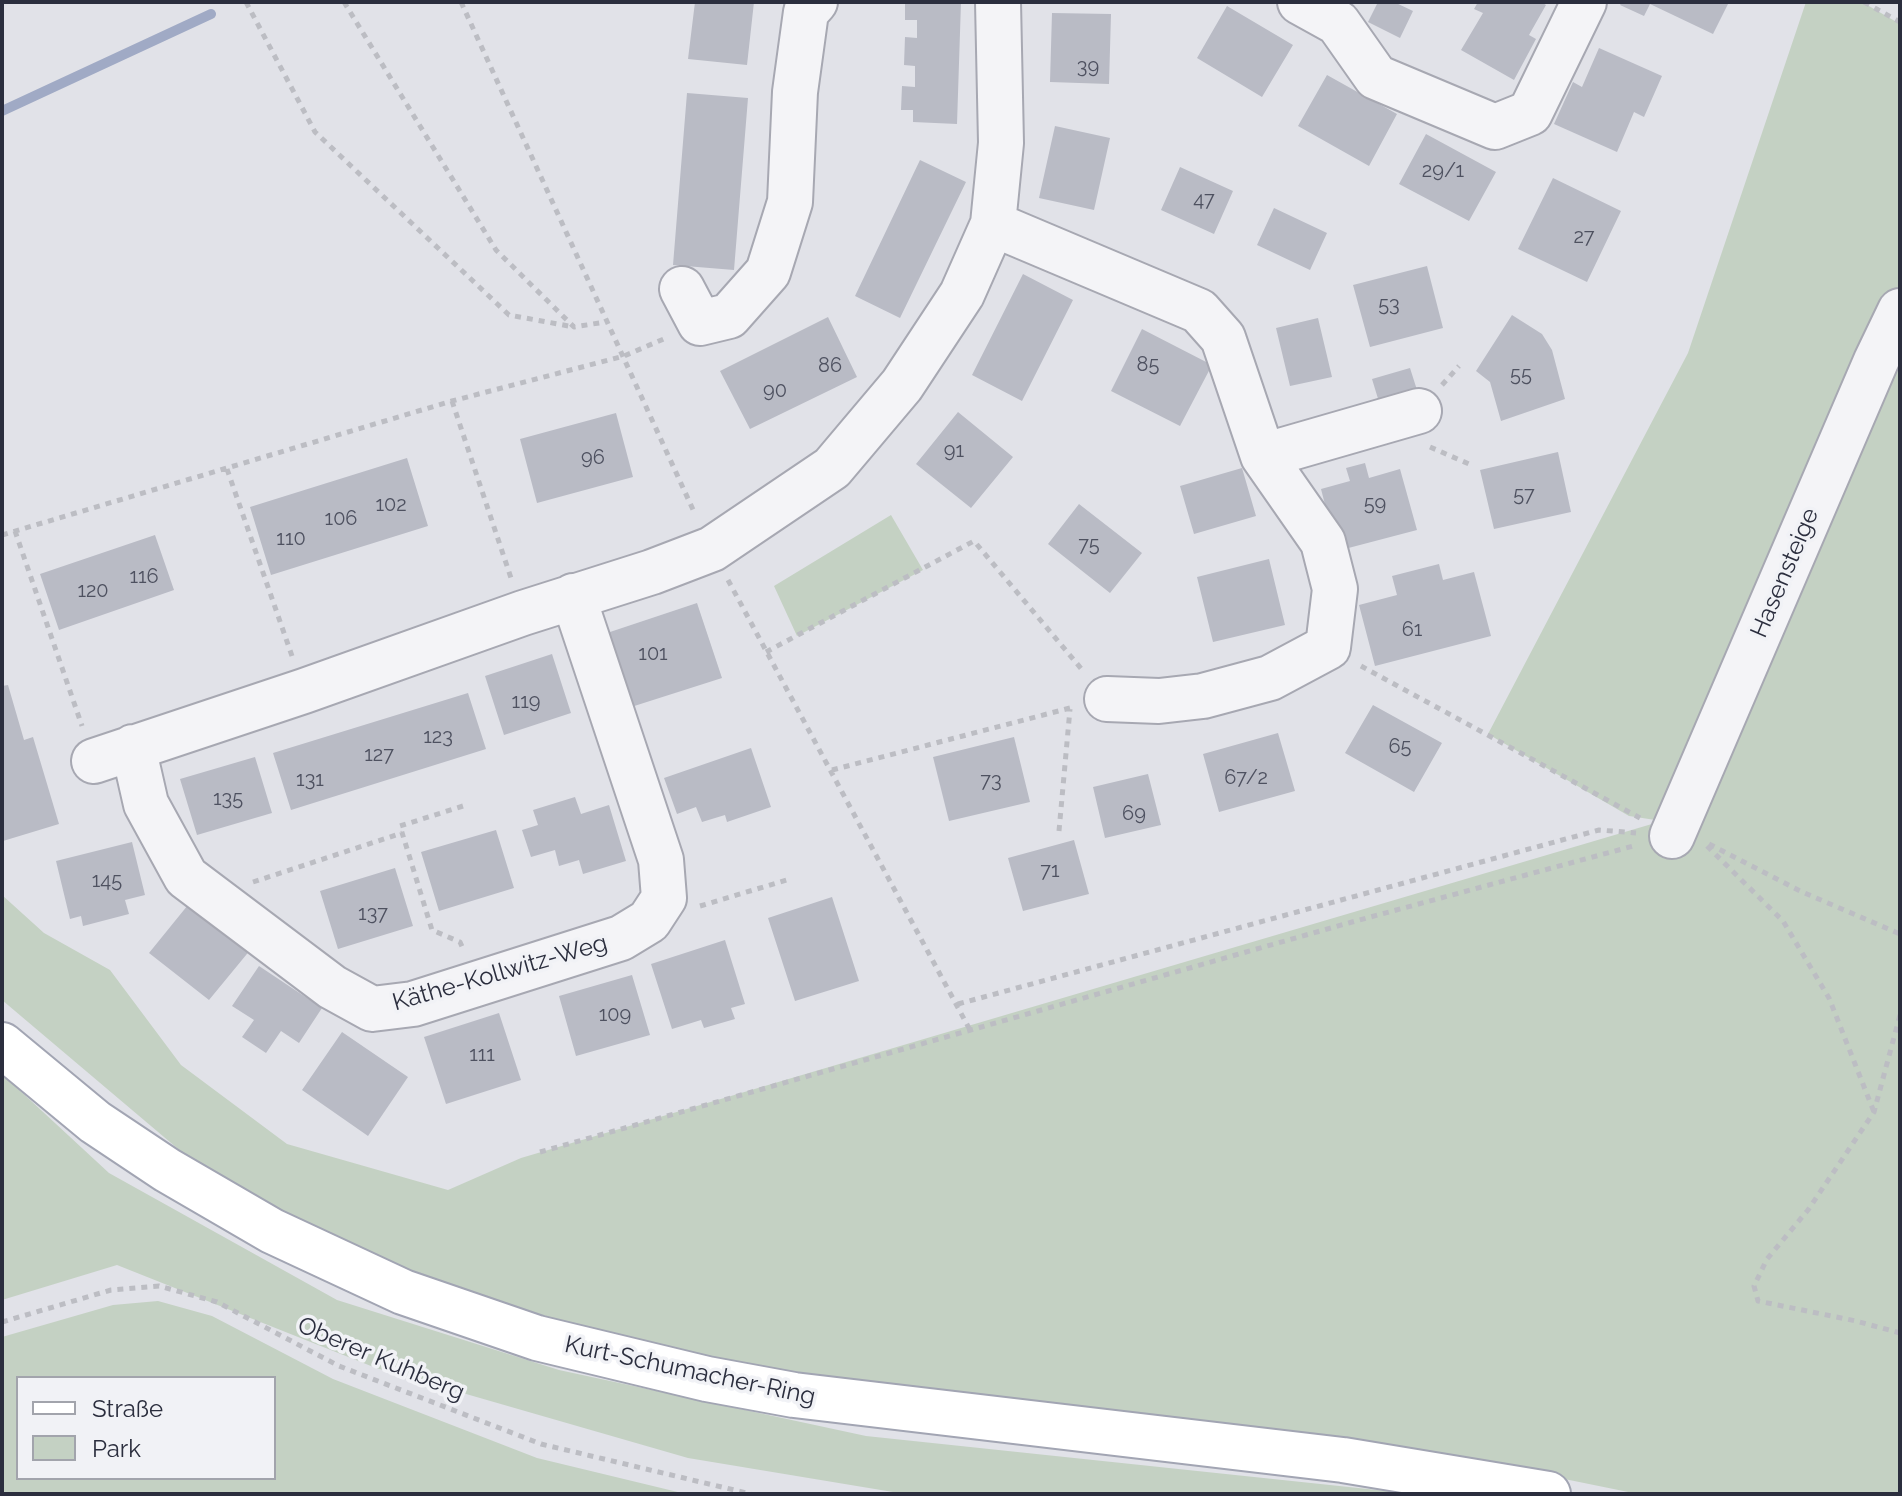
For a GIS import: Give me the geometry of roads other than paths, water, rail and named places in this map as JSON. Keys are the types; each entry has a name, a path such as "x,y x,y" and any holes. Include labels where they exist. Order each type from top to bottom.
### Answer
{"main road":[{"name":"Kurt-Schumacher-Ring","path":"2,1045 95,1122 167,1170 272,1231 403,1292 537,1338 707,1379 794,1395 1343,1460 1548,1494"}],"street":[{"path":"682,289 700,323 729,316 768,272 790,202 795,92 806,12 815,2"},
{"path":"573,596 652,572 712,549 832,468 902,385 962,294 993,224 1001,143 998,2"},
{"path":"1300,2 1338,23 1376,77 1495,127 1530,113 1583,5"},
{"path":"993,224 1199,311 1223,338 1263,456 1323,542 1335,589 1328,647 1270,678 1203,696 1089,704"},
{"name":"Hasensteige","path":"1672,836 1900,311"},
{"path":"1263,456 1419,411"},
{"name":"Käthe-Kollwitz-Weg","path":"573,596 661,860 664,898 649,921 621,938 413,1004 372,1009 332,987 186,877 146,804 113,754 304,691 573,596"}],"waterway":[{"path":"2,111 211,14"}]}
